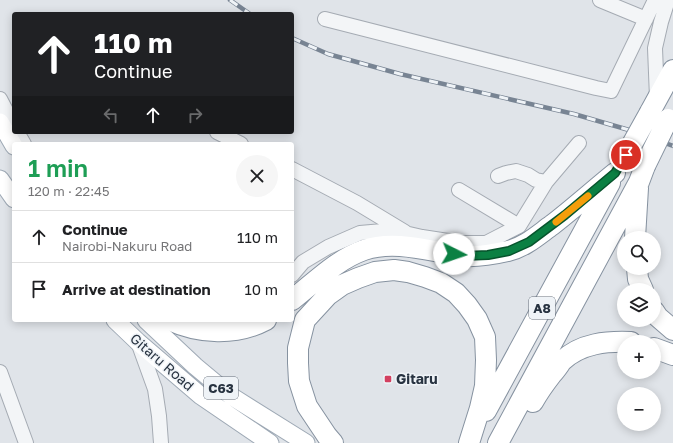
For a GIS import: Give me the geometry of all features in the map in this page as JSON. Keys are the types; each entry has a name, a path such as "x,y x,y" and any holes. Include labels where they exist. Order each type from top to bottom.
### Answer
{"highway":[{"name":"A8","path":"469,443 615,173 673,70"},
{"name":"A8","path":"498,443 642,174 671,115"},
{"path":"294,298 340,261 351,255 376,247 400,246 464,256 488,255 509,251 529,242 565,215 615,173"},
{"path":"636,231 642,174"},
{"path":"333,443 307,406 299,381 298,348 305,320 328,295 342,284 375,272 394,270 425,277 441,283 456,293 477,319 485,337 485,386 469,443"},
{"path":"661,320 673,330"},
{"path":"174,322 186,327 216,332 247,328 262,322"},
{"path":"503,443 527,412 541,388 562,361 581,348 594,344 617,342"},
{"path":"661,351 673,355"}],"main road":[{"path":"0,122 12,143"},
{"path":"0,179 12,196"},
{"name":"Gitaru Road","path":"117,322 201,396 270,443"},
{"name":"C63","path":"148,322 195,366 231,396 306,443"}],"street":[{"path":"600,0 646,19"},
{"path":"325,19 610,91 655,0"},
{"path":"653,105 655,48 668,0"},
{"path":"0,99 12,122"},
{"path":"221,134 237,142"},
{"path":"294,273 304,262 328,247 360,233 383,231 461,243 486,243 519,226 546,182 579,143"},
{"path":"294,170 357,203 409,234"},
{"path":"498,176 516,171 528,175 536,180 546,182"},
{"path":"459,190 519,226"},
{"path":"138,342 155,389 161,443"},
{"path":"0,372 26,443"}],"railway":[{"path":"230,0 247,12"},
{"path":"294,39 328,54 400,74 574,114 629,130 673,146"}],"slow traffic":[{"path":"556,222 588,196"}],"place":[{"name":"Gitaru","path":"388,379"}],"route":[{"path":"454,254 464,256 488,255 509,251 529,242 565,215 615,173 626,155"}]}
